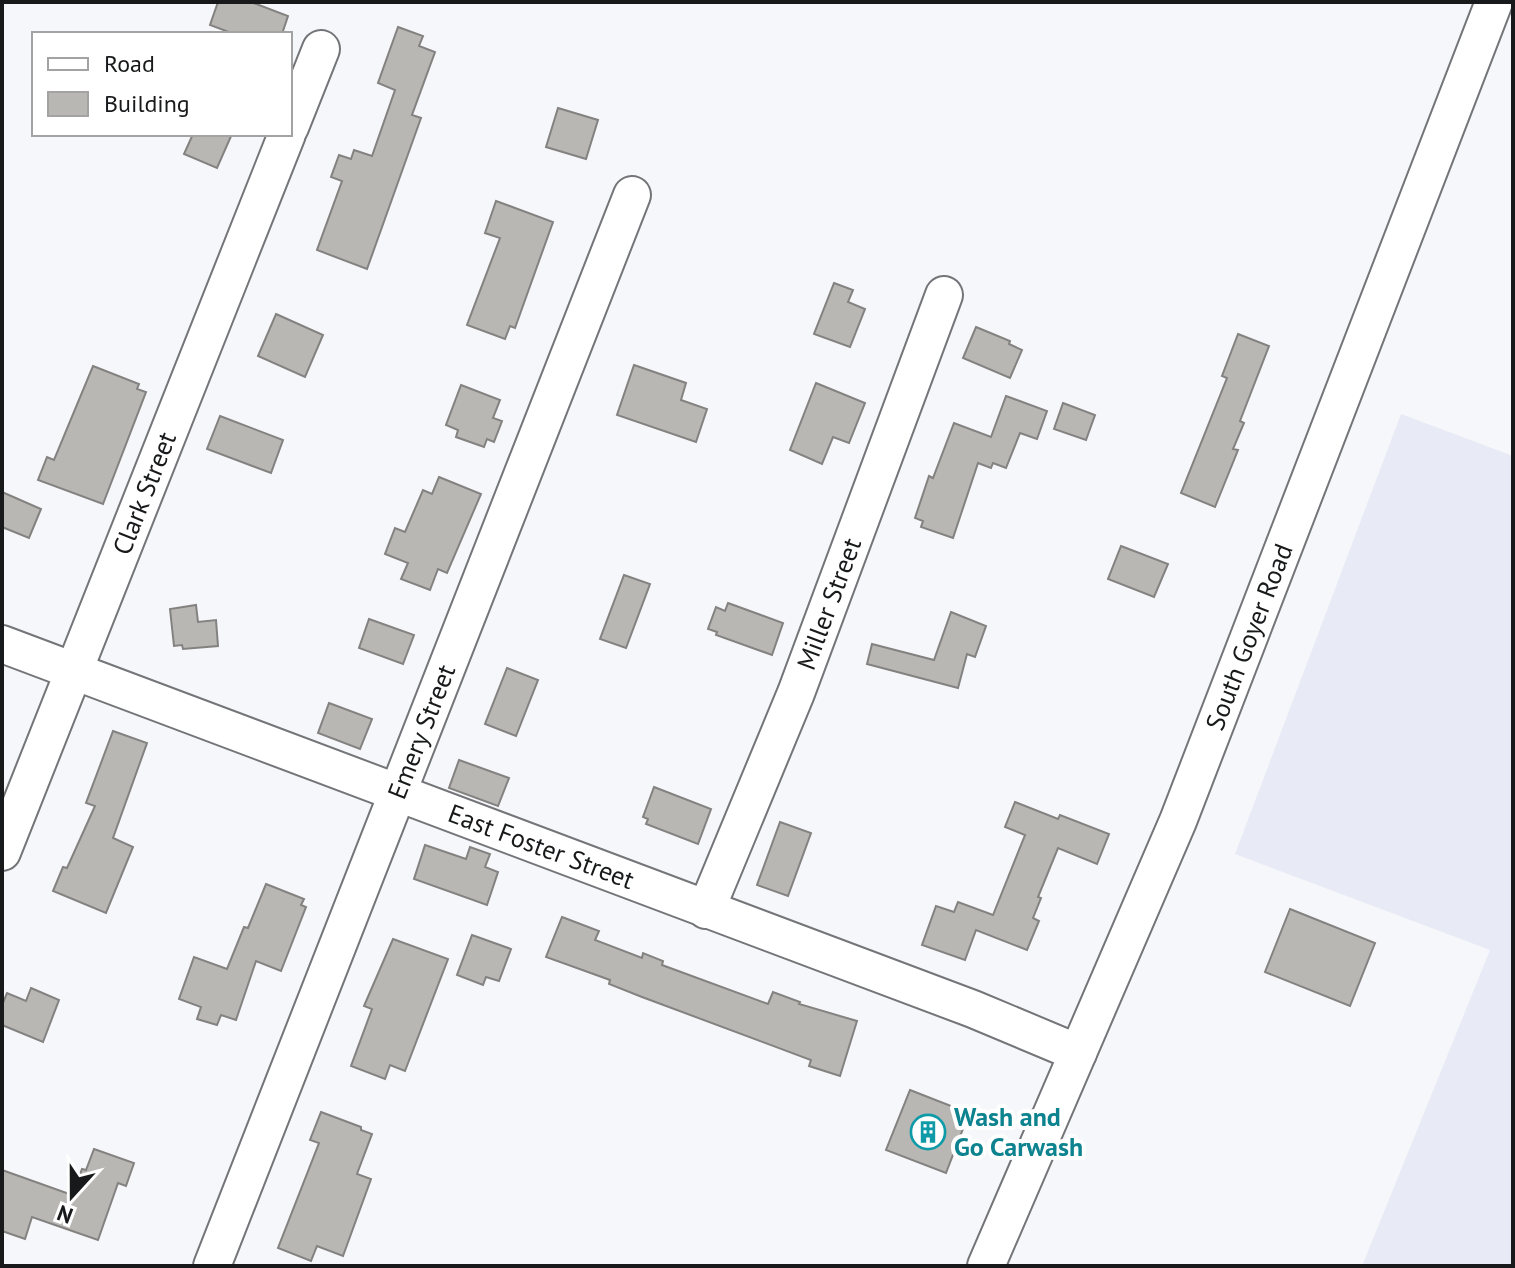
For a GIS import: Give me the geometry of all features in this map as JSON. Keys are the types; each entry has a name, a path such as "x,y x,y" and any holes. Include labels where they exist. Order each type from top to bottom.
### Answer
{"street":[{"name":"South Goyer Road","path":"986,1266 1178,821 1494,2"},
{"path":"292,122 321,49"},
{"name":"Clark Street","path":"2,852 286,136"},
{"name":"Emery Street","path":"212,1266 632,195"},
{"name":"Miller Street","path":"706,910 796,693 944,295"},
{"name":"East Foster Street","path":"2,644 973,1009 1078,1053"}],"shaded area":[{"path":"1401,414 1513,456 1513,1266 1362,1266 1490,950 1235,854"}],"building":[{"path":"218,2 251,2 288,16 283,32 229,32 210,25"},
{"path":"398,27 423,36 419,46 435,52 412,115 421,118 367,269 317,250 342,181 331,177 339,155 351,159 354,150 372,156 395,90 378,83"},
{"path":"558,108 598,120 586,159 546,147"},
{"path":"192,136 231,136 217,168 184,154"},
{"path":"496,201 553,222 515,328 510,326 505,339 467,325 500,238 485,233"},
{"path":"834,283 853,290 848,302 865,309 850,347 814,334"},
{"path":"276,314 323,335 305,377 258,356"},
{"path":"976,327 1010,341 1009,344 1022,350 1010,378 963,358"},
{"path":"1238,334 1269,346 1240,421 1244,423 1233,449 1238,450 1215,507 1181,493 1227,378 1222,376"},
{"path":"634,365 686,383 681,400 707,409 696,442 617,415"},
{"path":"93,366 139,384 137,389 146,392 103,504 38,480 47,457 54,460"},
{"path":"816,383 865,403 849,443 833,437 822,464 790,450"},
{"path":"461,385 500,400 493,418 502,421 494,442 487,439 484,447 456,437 458,430 446,425"},
{"path":"1006,396 1047,411 1037,439 1020,433 1006,468 993,463 991,468 978,463 953,538 921,527 923,521 915,518 929,476 933,478 954,423 991,437"},
{"path":"1063,403 1095,415 1086,440 1054,429"},
{"path":"220,416 283,440 271,473 207,449"},
{"path":"439,477 481,494 447,573 438,569 430,590 401,579 408,563 385,554 395,528 405,532 423,490 432,494"},
{"path":"2,492 41,509 29,538 2,527"},
{"path":"1121,546 1168,564 1154,597 1108,579"},
{"path":"624,575 650,584 626,648 600,639"},
{"path":"728,603 783,623 772,655 716,635 717,632 708,629 716,607 725,611"},
{"path":"196,605 198,622 216,620 218,646 183,649 182,645 174,646 170,609"},
{"path":"951,612 986,626 975,657 967,654 958,688 867,664 872,644 934,660"},
{"path":"369,619 414,635 403,664 359,648"},
{"path":"507,668 538,680 516,736 485,724"},
{"path":"329,703 372,719 360,749 318,733"},
{"path":"113,731 147,743 113,838 133,847 106,913 53,891 95,806 86,803"},
{"path":"459,760 509,778 498,806 449,788"},
{"path":"654,787 711,809 698,844 646,824 648,819 643,817"},
{"path":"1015,802 1109,834 1097,864 1058,848 1038,897 1041,898 1033,918 1039,921 1027,950 976,930 965,960 922,945 936,906 954,912 958,902 993,915 1025,835 1005,827"},
{"path":"780,822 811,833 788,896 757,885"},
{"path":"425,845 466,859 470,847 490,854 485,867 498,872 487,905 414,879"},
{"path":"266,884 304,899 301,905 306,907 281,971 256,961 236,1020 221,1015 217,1025 197,1019 201,1007 179,999 194,957 227,969"},
{"path":"1290,909 1375,943 1350,1006 1265,972"},
{"path":"562,917 599,931 595,940 642,958 643,953 663,961 662,965 768,1004 773,992 799,1004 857,1021 840,1076 809,1066 811,1060 642,997 609,984 610,980 546,957"},
{"path":"472,935 511,949 499,981 486,977 483,985 457,975"},
{"path":"393,939 448,959 405,1071 390,1065 385,1079 351,1066 372,1009 364,1006"},
{"path":"31,988 59,1000 43,1042 2,1025 2,1005 7,993 26,1001"},
{"name":"Wash and Go Carwash","path":"910,1090 969,1113 946,1173 886,1150"},
{"path":"321,1112 372,1134 357,1174 371,1179 343,1256 317,1246 311,1261 278,1248 319,1143 310,1140"},
{"path":"94,1149 134,1163 126,1186 118,1183 98,1240 32,1217 25,1239 2,1231 2,1170 72,1195"}],"place":[{"name":"Wash and Go Carwash","path":"928,1132"}]}
